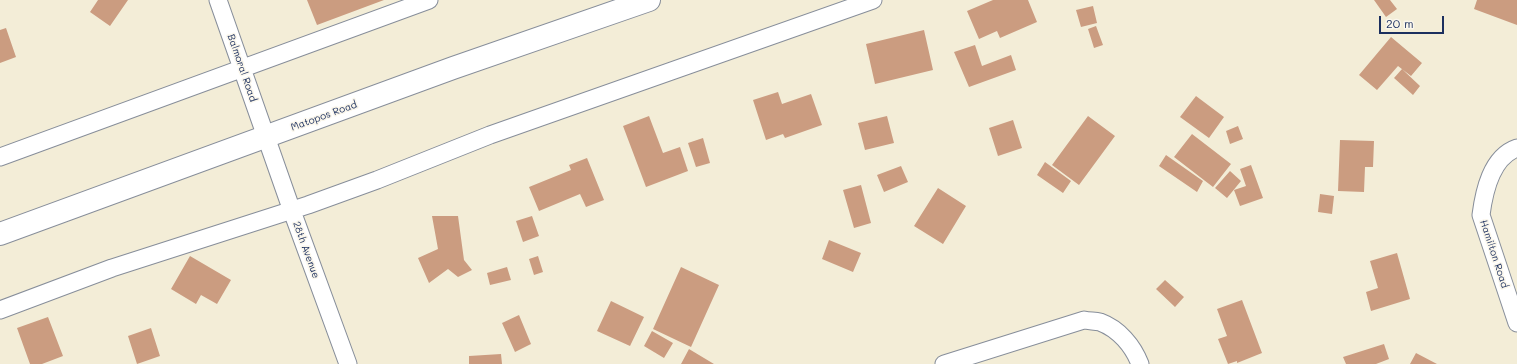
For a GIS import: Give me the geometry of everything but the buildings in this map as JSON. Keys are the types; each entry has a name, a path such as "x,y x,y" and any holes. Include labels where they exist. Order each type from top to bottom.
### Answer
{"main road":[{"name":"Matopos Road","path":"0,234 453,68 649,0"}],"street":[{"name":"Balmoral Road","path":"218,0 265,137"},
{"path":"0,157 430,0"},
{"path":"0,310 112,268 292,210 377,180 490,135 873,0"},
{"name":"28th Avenue","path":"265,137 348,364"},
{"name":"Hamilton Road","path":"1517,148 1512,150 1499,161 1489,180 1483,198 1481,215 1517,323"},
{"path":"944,364 1084,320 1099,322 1116,331 1128,341 1140,364"}]}
